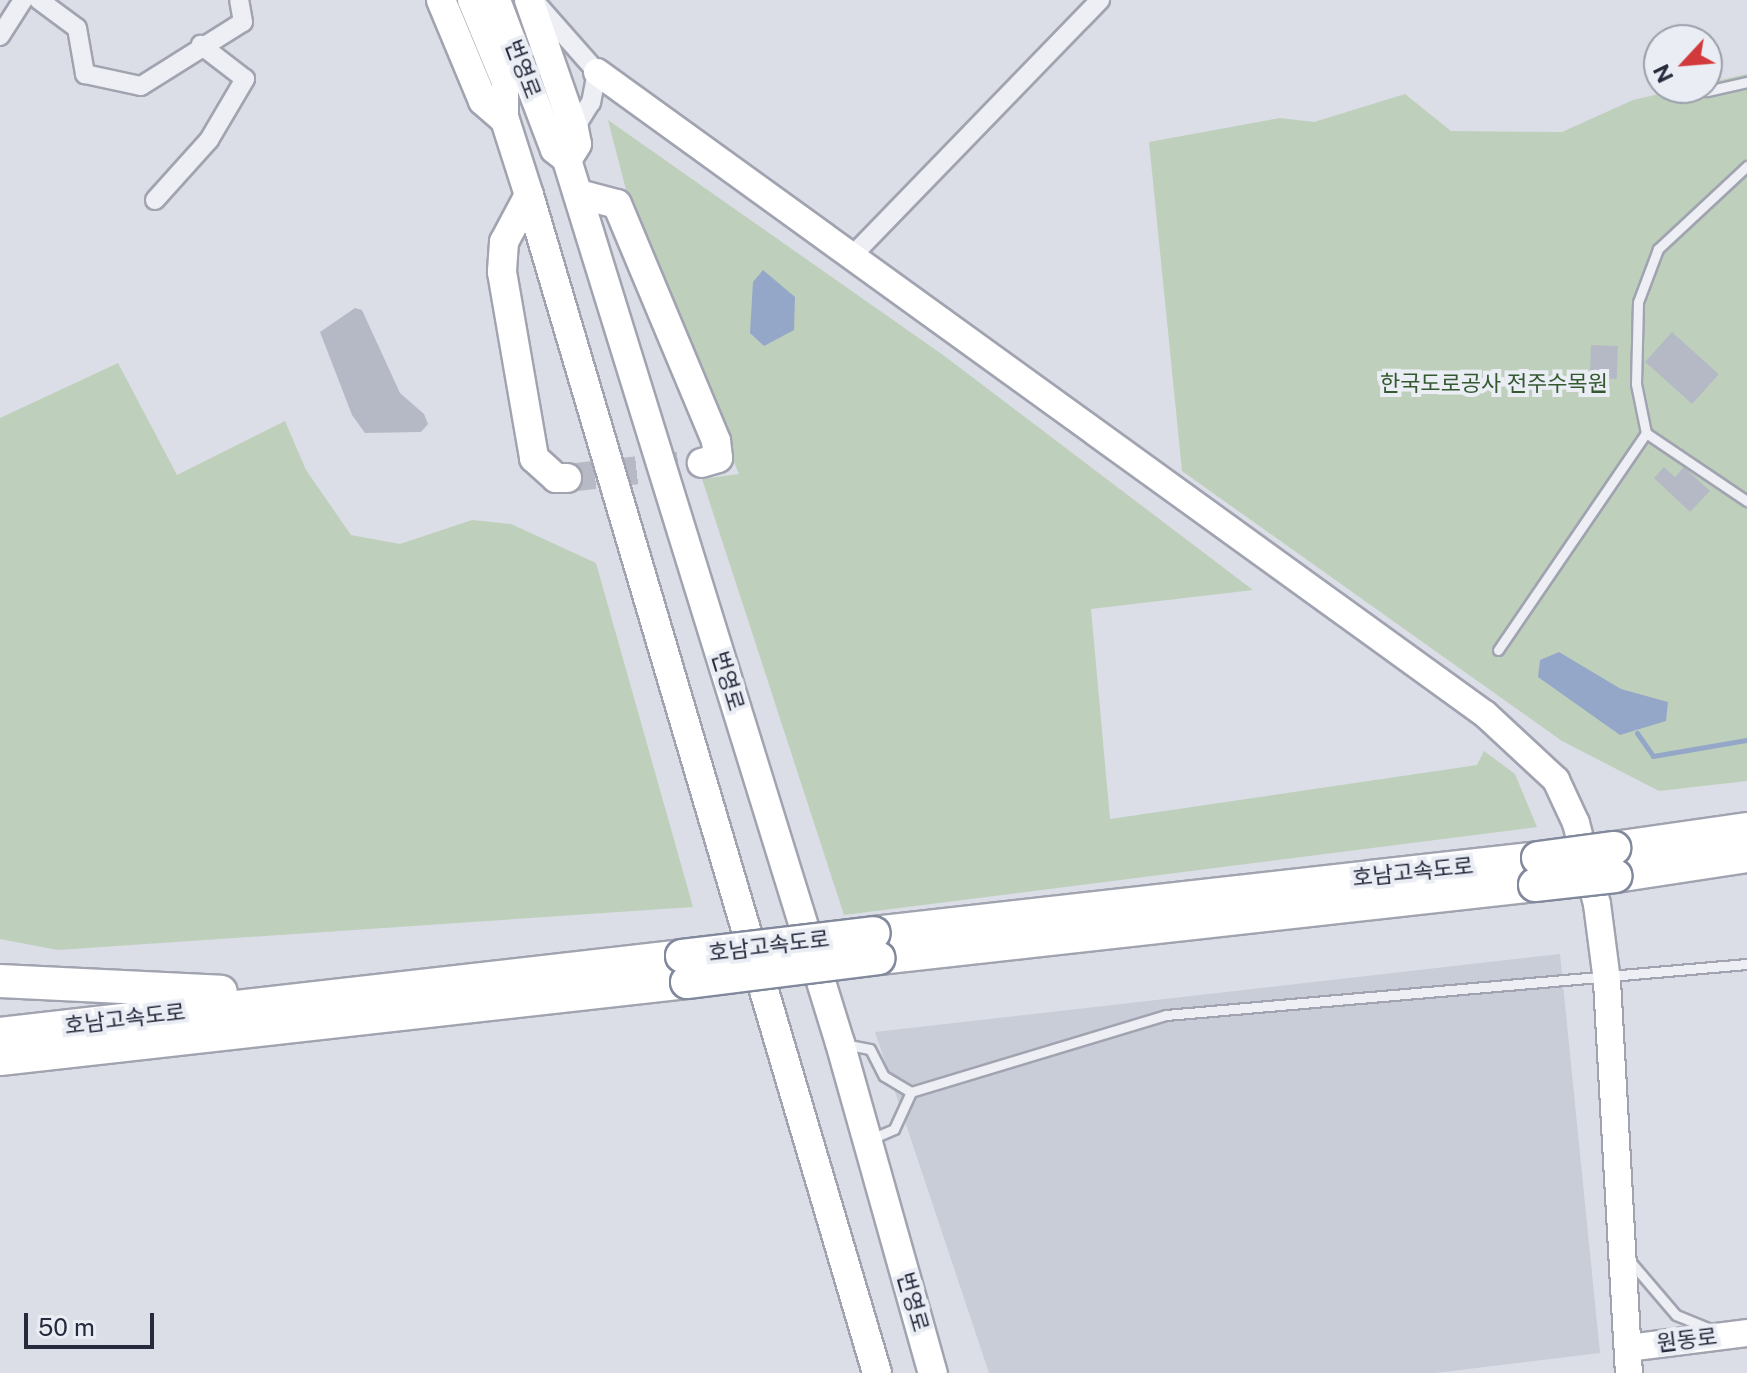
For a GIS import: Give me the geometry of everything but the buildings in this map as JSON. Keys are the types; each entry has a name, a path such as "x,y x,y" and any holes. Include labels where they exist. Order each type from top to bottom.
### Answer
{"highway":[{"path":"1615,862 1747,829"},
{"path":"1615,862 1747,856"},
{"name":"호남고속도로","path":"0,1059 877,945 1615,862"},
{"name":"호남고속도로","path":"0,1034 278,1002 685,969"},
{"path":"0,981 258,994 278,1002"}],"main road":[{"path":"441,0 483,101 505,120"},
{"path":"532,0 574,129 577,144 567,160"},
{"name":"번영로","path":"505,120 877,1373"},
{"name":"번영로","path":"567,160 840,1043 933,1373"},
{"path":"579,194 617,204 716,441 718,458 702,463"},
{"path":"529,195 504,242 502,272 534,458 556,478 567,478"}],"street":[{"path":"0,36 23,0"},
{"path":"39,0 77,28 85,74 141,86 201,45 243,22 239,0"},
{"name":"번영로","path":"471,0 505,82 505,120"},
{"name":"번영로","path":"497,0 554,150 567,160"},
{"path":"532,0 597,72 1517,738 1556,780 1576,823 1597,904 1607,981 1629,1360"},
{"path":"851,257 1100,0"},
{"path":"155,200 209,140 245,79 201,45"},
{"path":"574,129 591,102 597,72"},
{"name":"원동로","path":"1629,1360 1736,1334"}],"lane":[{"path":"1723,87 1747,82"},
{"path":"1747,166 1658,249 1638,302 1636,384 1646,433 1747,501"},
{"path":"1498,650 1646,433"},
{"path":"840,1043 870,1049 884,1076 911,1092 1166,1015 1607,981 1747,964"},
{"path":"867,1141 894,1129 911,1092"},
{"path":"1622,1250 1676,1315 1736,1334"}],"shaded area":[{"path":"1560,954 1600,1353 1435,1373 989,1373 875,1032"}],"green space":[{"name":"한국도로공사 전주수목원","path":"1747,74 1747,781 1659,791 1562,741 1182,471 1149,142 1280,118 1314,122 1405,94 1451,131 1562,132 1643,98 1643,104 1723,104 1723,79"},
{"path":"608,120 943,355 1253,590 1091,609 1110,819 1477,765 1484,751 1515,774 1537,827 844,915 702,479 739,474 634,221"},
{"path":"118,363 177,475 285,421 306,470 351,535 400,544 472,520 511,524 596,563 693,907 58,950 0,939 0,418"}],"water":[{"path":"763,270 795,297 794,330 764,346 750,333 753,282"},
{"path":"1559,652 1621,689 1668,702 1666,721 1620,735 1538,677 1540,660"}],"waterway":[{"path":"1637,733 1653,756 1747,740"}],"tunnel":[{"path":"567,478 702,463"}]}
